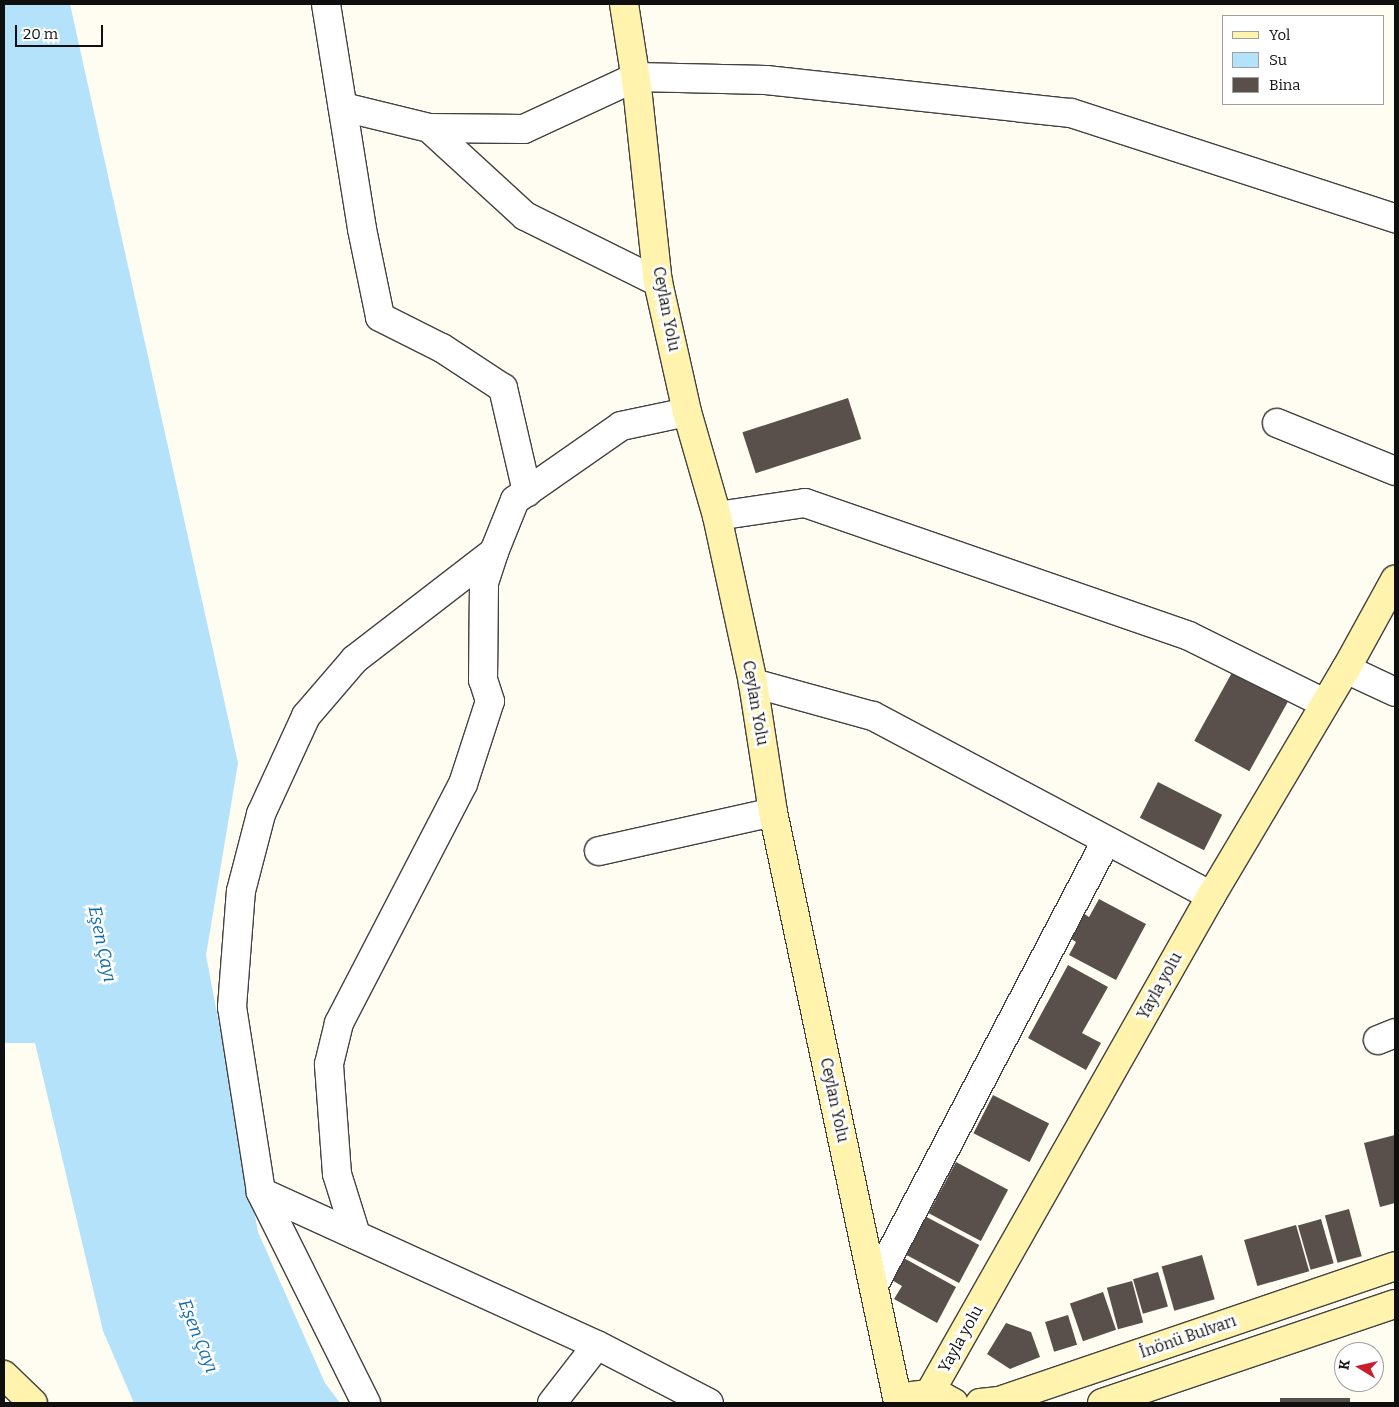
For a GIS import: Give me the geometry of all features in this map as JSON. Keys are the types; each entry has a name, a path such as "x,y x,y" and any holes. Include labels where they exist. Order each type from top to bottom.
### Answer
{"street":[{"path":"326,4 362,229 380,316 442,348 503,388 527,492"},
{"name":"Ceylan Yolu","path":"624,4 636,77 658,282 687,412 717,516 753,683 773,812 874,1285 897,1402"},
{"path":"343,107 429,128 524,129 636,77 766,80 1072,113 1395,218"},
{"path":"429,128 526,216 658,282"},
{"path":"356,1235 337,1174 329,1064 339,1023 463,784 484,720 490,701 483,680 484,583 494,552 515,500 621,426 687,412"},
{"path":"1277,423 1395,470"},
{"path":"717,516 805,503 1189,636 1324,702"},
{"path":"366,1403 261,1192 232,1006 241,891 261,814 306,716 356,659 494,552"},
{"name":"Yayla yolu","path":"941,1399 1211,896 1324,702 1346,669 1395,580"},
{"path":"1346,669 1395,692"},
{"path":"753,683 873,716 1211,896"},
{"path":"600,851 773,812"},
{"path":"874,1285 1106,841"},
{"path":"261,1192 597,1345 709,1403"},
{"name":"İnönü Bulvarı","path":"980,1403 998,1401 1395,1266"},
{"path":"1102,1403 1395,1304"},
{"path":"552,1403 597,1345"},
{"path":"4,1375 33,1403"},
{"path":"897,1402 913,1395 941,1399"}],"water":[{"name":"Eşen Çayı","path":"4,4 70,4 238,763 206,955 258,1232 325,1383 340,1403 134,1403 103,1331 35,1043 4,1043"}],"building":[{"path":"848,398 861,439 756,473 742,432"},
{"path":"1234,669 1289,700 1249,771 1194,741"},
{"path":"1158,782 1222,815 1204,850 1140,818"},
{"path":"1099,899 1146,924 1116,980 1069,955 1076,942 1070,938 1083,913 1089,917"},
{"path":"1068,965 1108,987 1082,1033 1101,1043 1086,1070 1028,1038"},
{"path":"993,1095 1049,1124 1030,1162 973,1133"},
{"path":"1395,1135 1395,1203 1380,1207 1364,1143"},
{"path":"956,1162 1008,1190 981,1241 929,1213"},
{"path":"1349,1209 1362,1256 1338,1263 1325,1215"},
{"path":"921,1214 979,1245 959,1283 901,1252"},
{"path":"1321,1219 1334,1263 1311,1270 1298,1226"},
{"path":"1296,1225 1309,1271 1257,1286 1244,1240"},
{"path":"1202,1255 1215,1299 1174,1311 1162,1267"},
{"path":"902,1257 956,1287 937,1323 894,1299 902,1286 890,1279"},
{"path":"1158,1272 1168,1307 1143,1314 1133,1279"},
{"path":"1132,1281 1143,1323 1118,1329 1107,1288"},
{"path":"1103,1292 1116,1330 1083,1341 1070,1303"},
{"path":"1068,1315 1077,1345 1054,1352 1045,1322"},
{"path":"1006,1323 1031,1332 1040,1357 1010,1369 987,1354"},
{"path":"1280,1398 1350,1398 1350,1403 1280,1403"}]}
